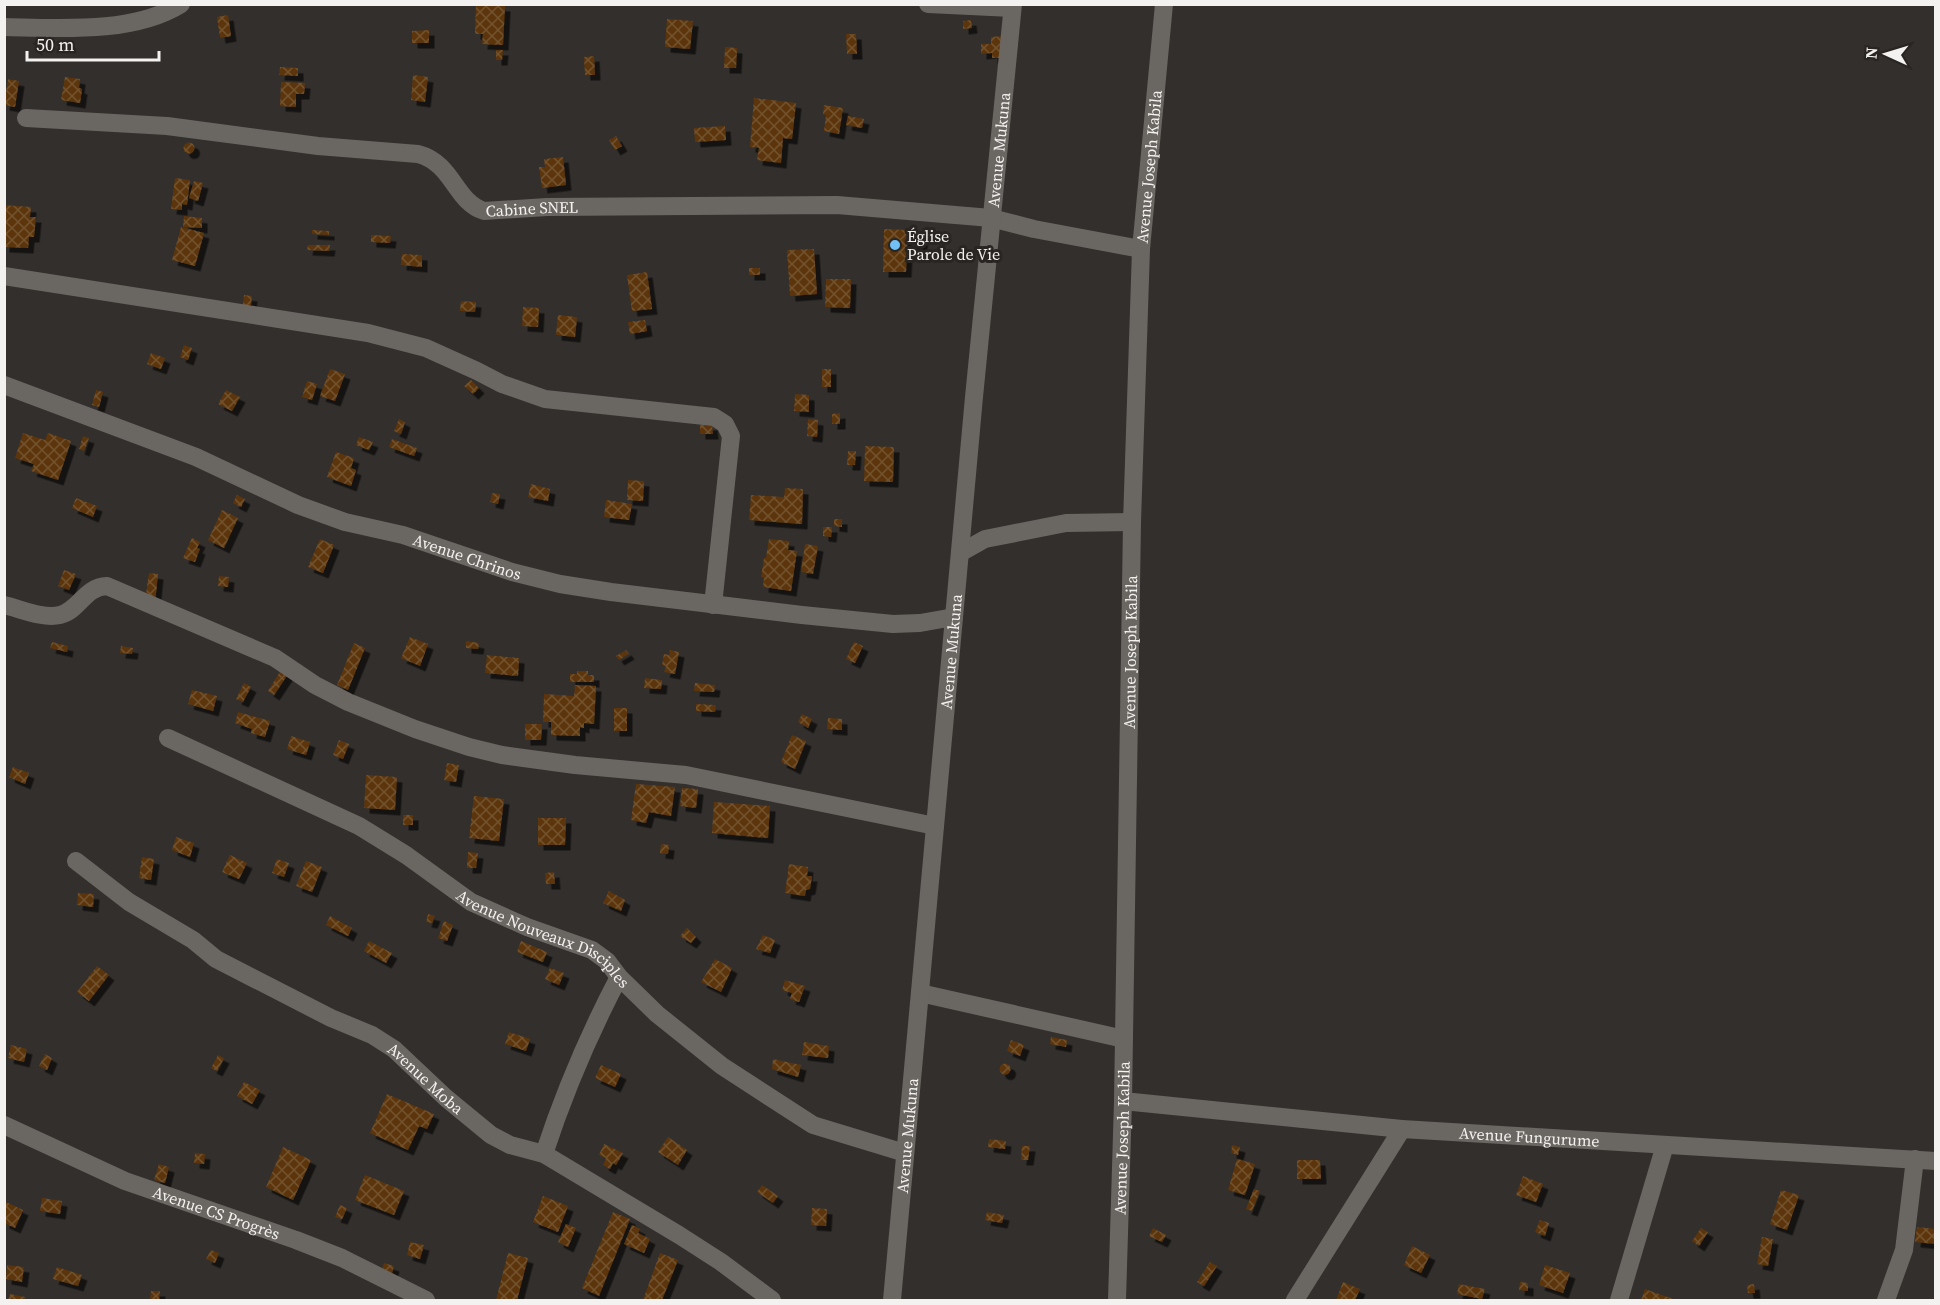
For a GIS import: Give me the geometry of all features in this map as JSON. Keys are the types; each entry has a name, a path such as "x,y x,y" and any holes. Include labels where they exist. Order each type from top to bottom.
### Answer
{"street":[{"path":"928,4 1012,6"},
{"name":"Avenue Joseph Kabila","path":"1117,1300 1123,1101 1132,522 1141,249 1164,4"},
{"path":"4,27 107,25 144,19 179,5"},
{"name":"Avenue Mukuna","path":"892,1300 1012,6"},
{"name":"Cabine SNEL","path":"26,118 167,126 318,146 418,153 430,157 441,165 474,208 484,211 547,207 837,205 992,218 1034,229 1141,249"},
{"path":"4,276 368,333 426,348 502,384 545,399 714,417 725,424 731,436 713,605"},
{"name":"Avenue Chrinos","path":"4,385 196,458 298,505 345,522 403,535 512,572 560,584 713,605 893,624 920,623 954,617"},
{"path":"960,553 985,539 1066,523 1132,522"},
{"path":"4,605 43,615 63,614 93,588 107,586 275,657 315,685 348,702 415,729 469,747 502,756 686,775 935,826"},
{"name":"Avenue Nouveaux Disciples","path":"168,738 359,826 406,855 471,902 527,927 592,950 607,961 619,977 657,1014 722,1066 813,1125 906,1153"},
{"name":"Avenue Moba","path":"76,861 129,902 194,940 216,959 331,1018 372,1035 394,1049 446,1098 491,1135 510,1145 544,1154 696,1246 771,1300"},
{"path":"544,1154 560,1107 595,1022 619,977"},
{"path":"920,993 1124,1039"},
{"name":"Avenue Fungurume","path":"1123,1101 1402,1129 1935,1161"},
{"name":"Avenue CS Progrès","path":"4,1125 125,1181 342,1258 426,1300"},
{"path":"1295,1300 1402,1129"},
{"path":"1619,1300 1665,1145"},
{"path":"1886,1300 1904,1250 1916,1159"}],"building":[{"path":"476,4 505,6 503,45 482,44 483,34 475,34"},
{"path":"228,15 231,36 220,38 217,17"},
{"path":"667,19 693,21 690,49 665,47"},
{"path":"971,20 972,28 963,29 963,21"},
{"path":"429,30 429,43 412,43 412,31"},
{"path":"846,34 856,34 857,54 847,54"},
{"path":"1002,36 1003,58 992,58 992,53 981,54 981,44 991,44 991,37"},
{"path":"725,47 737,48 736,68 724,68"},
{"path":"496,50 503,50 502,60 496,60"},
{"path":"594,56 595,75 585,75 584,57"},
{"path":"280,67 298,68 298,76 279,75"},
{"path":"413,75 428,77 425,102 411,100"},
{"path":"65,77 80,79 79,88 82,89 80,103 61,100"},
{"path":"8,79 19,81 15,107 4,105"},
{"path":"281,82 305,83 304,94 296,94 296,107 280,106"},
{"path":"754,98 796,103 792,139 783,138 781,163 757,160 759,148 750,147"},
{"path":"824,105 843,108 839,134 824,131 826,115 823,114"},
{"path":"848,116 864,119 862,128 846,125"},
{"path":"725,126 726,140 695,142 694,128"},
{"path":"616,136 622,146 615,150 609,140"},
{"path":"189,142 195,148 189,154 183,148"},
{"path":"563,157 566,185 542,188 539,167 545,167 544,159"},
{"path":"175,178 190,180 187,205 182,204 182,210 171,209"},
{"path":"194,181 203,183 198,201 189,198"},
{"path":"4,205 31,207 30,217 36,217 34,237 29,237 28,248 4,247"},
{"path":"184,216 202,218 202,228 183,227"},
{"path":"181,227 204,233 195,266 172,260"},
{"path":"884,229 908,230 906,272 883,272"},
{"path":"312,230 329,231 329,235 312,234"},
{"path":"911,232 923,233 922,246 910,245"},
{"path":"371,235 391,236 390,243 371,242"},
{"path":"308,245 330,245 329,251 307,250"},
{"path":"814,249 817,294 790,296 787,250"},
{"path":"402,254 422,255 422,267 401,265"},
{"path":"749,268 760,268 760,275 749,275"},
{"path":"647,272 652,309 632,311 627,275"},
{"path":"826,279 851,279 850,308 825,307"},
{"path":"244,295 252,296 251,305 243,305"},
{"path":"461,301 476,302 475,312 460,311"},
{"path":"523,307 539,308 538,327 522,326"},
{"path":"558,315 577,317 575,337 556,335"},
{"path":"645,320 647,331 630,334 628,322"},
{"path":"184,345 192,348 188,360 180,357"},
{"path":"151,353 165,358 161,369 147,364"},
{"path":"330,369 345,374 335,401 320,396"},
{"path":"822,369 831,369 831,387 822,387"},
{"path":"471,380 479,388 473,394 464,386"},
{"path":"307,381 317,384 312,400 302,397"},
{"path":"96,390 103,392 99,407 92,405"},
{"path":"226,390 240,397 232,411 218,404"},
{"path":"795,394 809,395 809,412 794,411"},
{"path":"840,413 840,424 832,424 832,414"},
{"path":"399,419 405,422 401,434 394,431"},
{"path":"808,419 818,420 817,437 807,436"},
{"path":"700,425 712,425 713,434 700,434"},
{"path":"23,433 45,440 48,433 71,441 58,480 31,471 34,464 15,458"},
{"path":"83,436 89,438 84,451 79,449"},
{"path":"359,437 373,442 369,450 356,445"},
{"path":"392,439 417,448 414,456 389,447"},
{"path":"865,446 894,447 893,482 864,481"},
{"path":"848,451 856,451 855,465 847,465"},
{"path":"336,452 354,458 351,468 356,470 351,486 327,477"},
{"path":"628,480 644,481 643,501 627,500"},
{"path":"531,484 550,489 548,501 528,497"},
{"path":"785,488 803,489 802,524 749,520 751,495 784,497"},
{"path":"492,493 500,494 498,504 490,502"},
{"path":"237,495 245,499 241,507 233,503"},
{"path":"76,498 97,506 93,517 72,508"},
{"path":"606,500 632,504 629,520 604,517"},
{"path":"222,510 238,518 224,548 208,540"},
{"path":"834,519 842,519 842,527 834,526"},
{"path":"823,527 832,527 831,537 823,536"},
{"path":"192,538 200,542 195,562 183,558"},
{"path":"320,539 334,545 323,573 308,567"},
{"path":"769,539 789,541 788,550 797,551 791,591 763,587 764,578 761,577"},
{"path":"805,544 818,546 813,574 801,572"},
{"path":"64,570 76,574 69,590 58,586"},
{"path":"149,573 158,574 155,603 145,601"},
{"path":"219,576 229,577 228,587 218,586"},
{"path":"410,637 428,644 420,666 401,658"},
{"path":"466,641 479,643 478,649 466,648"},
{"path":"52,642 68,646 67,652 50,648"},
{"path":"854,642 863,646 855,663 846,659"},
{"path":"354,643 365,648 348,690 337,685"},
{"path":"121,646 133,648 132,654 120,653"},
{"path":"626,650 629,654 619,660 616,656"},
{"path":"670,650 679,652 675,674 664,672 666,666 662,665 664,654 669,655"},
{"path":"487,655 519,658 518,676 485,673"},
{"path":"281,670 288,674 274,695 268,691"},
{"path":"577,671 588,671 588,675 594,675 594,682 570,682 570,674 577,674"},
{"path":"645,678 662,680 661,689 644,688"},
{"path":"244,683 251,687 243,702 236,699"},
{"path":"695,683 715,685 714,692 694,691"},
{"path":"575,685 596,686 594,724 584,723 584,728 580,727 580,736 551,735 551,722 543,722 544,694 574,696"},
{"path":"192,690 217,696 213,711 188,704"},
{"path":"696,704 716,705 715,712 696,711"},
{"path":"614,708 627,708 627,731 614,731"},
{"path":"238,712 270,721 265,737 251,733 252,729 235,723"},
{"path":"802,714 812,719 808,728 798,722"},
{"path":"828,718 842,719 842,730 827,729"},
{"path":"525,724 542,724 541,740 525,740"},
{"path":"792,735 806,741 795,769 781,762"},
{"path":"291,736 310,742 306,755 287,749"},
{"path":"339,740 349,744 343,759 333,755"},
{"path":"447,763 459,765 456,782 444,780"},
{"path":"13,767 29,773 25,784 9,777"},
{"path":"366,775 397,777 395,810 364,808"},
{"path":"636,784 675,787 671,816 649,812 646,823 631,820"},
{"path":"682,788 698,789 696,808 680,806"},
{"path":"474,796 504,799 499,841 469,838"},
{"path":"714,802 770,806 768,838 712,833"},
{"path":"403,815 413,815 413,825 403,825"},
{"path":"538,818 566,818 565,845 538,845"},
{"path":"176,837 194,843 190,857 172,850"},
{"path":"661,844 669,845 668,854 660,853"},
{"path":"468,852 478,853 476,868 467,868"},
{"path":"230,855 247,863 239,879 222,872"},
{"path":"142,857 154,859 151,880 139,878"},
{"path":"277,859 289,863 284,877 272,873"},
{"path":"306,861 322,867 312,892 296,886"},
{"path":"789,864 808,867 807,876 812,876 810,889 806,890 805,896 785,893"},
{"path":"554,872 555,884 546,884 545,873"},
{"path":"609,891 625,900 621,911 603,903"},
{"path":"78,893 94,894 93,907 77,905"},
{"path":"428,914 435,916 432,923 426,922"},
{"path":"330,916 352,928 348,936 326,925"},
{"path":"444,921 453,925 447,941 438,938"},
{"path":"687,928 696,937 691,943 680,936"},
{"path":"763,935 775,940 770,953 756,949"},
{"path":"369,941 392,953 386,963 364,951"},
{"path":"521,941 547,952 543,962 517,952"},
{"path":"715,959 732,968 721,992 701,982"},
{"path":"97,966 109,975 89,1001 77,992"},
{"path":"550,968 564,973 559,985 545,979"},
{"path":"785,980 805,986 799,1002 790,999 792,993 782,990"},
{"path":"509,1032 530,1039 526,1051 505,1044"},
{"path":"1051,1037 1067,1040 1066,1047 1050,1044"},
{"path":"1011,1040 1024,1045 1020,1056 1007,1051"},
{"path":"804,1042 829,1046 828,1058 802,1055"},
{"path":"11,1045 27,1049 24,1062 8,1058"},
{"path":"45,1054 52,1058 47,1070 39,1066"},
{"path":"218,1055 224,1058 217,1071 211,1068"},
{"path":"773,1059 801,1065 798,1077 772,1069"},
{"path":"1005,1063 1011,1069 1005,1075 999,1069"},
{"path":"601,1065 621,1074 615,1087 595,1078"},
{"path":"244,1082 260,1090 252,1104 237,1096"},
{"path":"387,1094 434,1114 427,1129 419,1126 408,1150 370,1133"},
{"path":"668,1137 687,1150 678,1165 658,1152"},
{"path":"989,1139 1006,1141 1005,1149 988,1147"},
{"path":"604,1144 623,1153 616,1165 613,1163 610,1169 603,1165 606,1158 599,1155"},
{"path":"1232,1145 1240,1147 1238,1155 1231,1153"},
{"path":"1022,1146 1030,1146 1028,1160 1021,1160"},
{"path":"283,1147 311,1160 293,1200 266,1187"},
{"path":"195,1153 205,1154 204,1164 194,1163"},
{"path":"1237,1159 1255,1164 1245,1195 1228,1190"},
{"path":"1297,1160 1320,1160 1321,1179 1297,1179"},
{"path":"159,1164 169,1167 165,1183 154,1180"},
{"path":"365,1175 404,1191 394,1215 355,1200"},
{"path":"1523,1176 1543,1184 1536,1202 1516,1195"},
{"path":"762,1185 778,1196 773,1203 757,1192"},
{"path":"1254,1189 1260,1191 1252,1211 1246,1209"},
{"path":"1781,1190 1799,1195 1787,1230 1770,1224"},
{"path":"543,1196 568,1206 558,1232 533,1222"},
{"path":"42,1198 62,1201 60,1214 40,1211"},
{"path":"4,1201 23,1210 15,1228 4,1223"},
{"path":"340,1205 347,1208 342,1219 335,1217"},
{"path":"812,1208 827,1209 826,1226 811,1225"},
{"path":"613,1212 630,1219 599,1296 582,1288"},
{"path":"987,1212 1004,1215 1002,1223 985,1220"},
{"path":"1540,1220 1549,1223 1545,1236 1535,1232"},
{"path":"566,1224 576,1228 568,1247 558,1242"},
{"path":"632,1225 640,1229 638,1233 650,1239 644,1253 624,1244"},
{"path":"1917,1227 1936,1229 1936,1244 1915,1242"},
{"path":"1153,1228 1166,1235 1162,1242 1149,1236"},
{"path":"1701,1228 1708,1232 1699,1246 1692,1241"},
{"path":"1762,1237 1773,1239 1768,1266 1757,1264"},
{"path":"410,1242 424,1245 420,1259 407,1255"},
{"path":"1412,1246 1430,1255 1421,1273 1404,1265"},
{"path":"211,1250 219,1253 215,1263 206,1259"},
{"path":"508,1253 528,1258 517,1300 496,1300"},
{"path":"660,1253 678,1260 662,1300 643,1300"},
{"path":"1210,1262 1217,1266 1204,1286 1197,1282"},
{"path":"384,1263 394,1266 391,1277 380,1274"},
{"path":"7,1265 24,1267 22,1282 6,1279"},
{"path":"1545,1265 1570,1273 1563,1293 1539,1285"},
{"path":"57,1267 82,1275 78,1286 53,1279"},
{"path":"1343,1282 1360,1289 1355,1300 1336,1300"},
{"path":"1520,1282 1528,1283 1528,1291 1519,1290"},
{"path":"1459,1284 1485,1289 1482,1299 1457,1294"},
{"path":"1754,1284 1755,1293 1748,1293 1747,1285"},
{"path":"1645,1289 1676,1300 1641,1300"},
{"path":"151,1291 160,1291 159,1300 150,1300"},
{"path":"10,1294 25,1297 24,1300 8,1300"}],"place":[{"name":"Église Parole de Vie","path":"895,245"}]}
